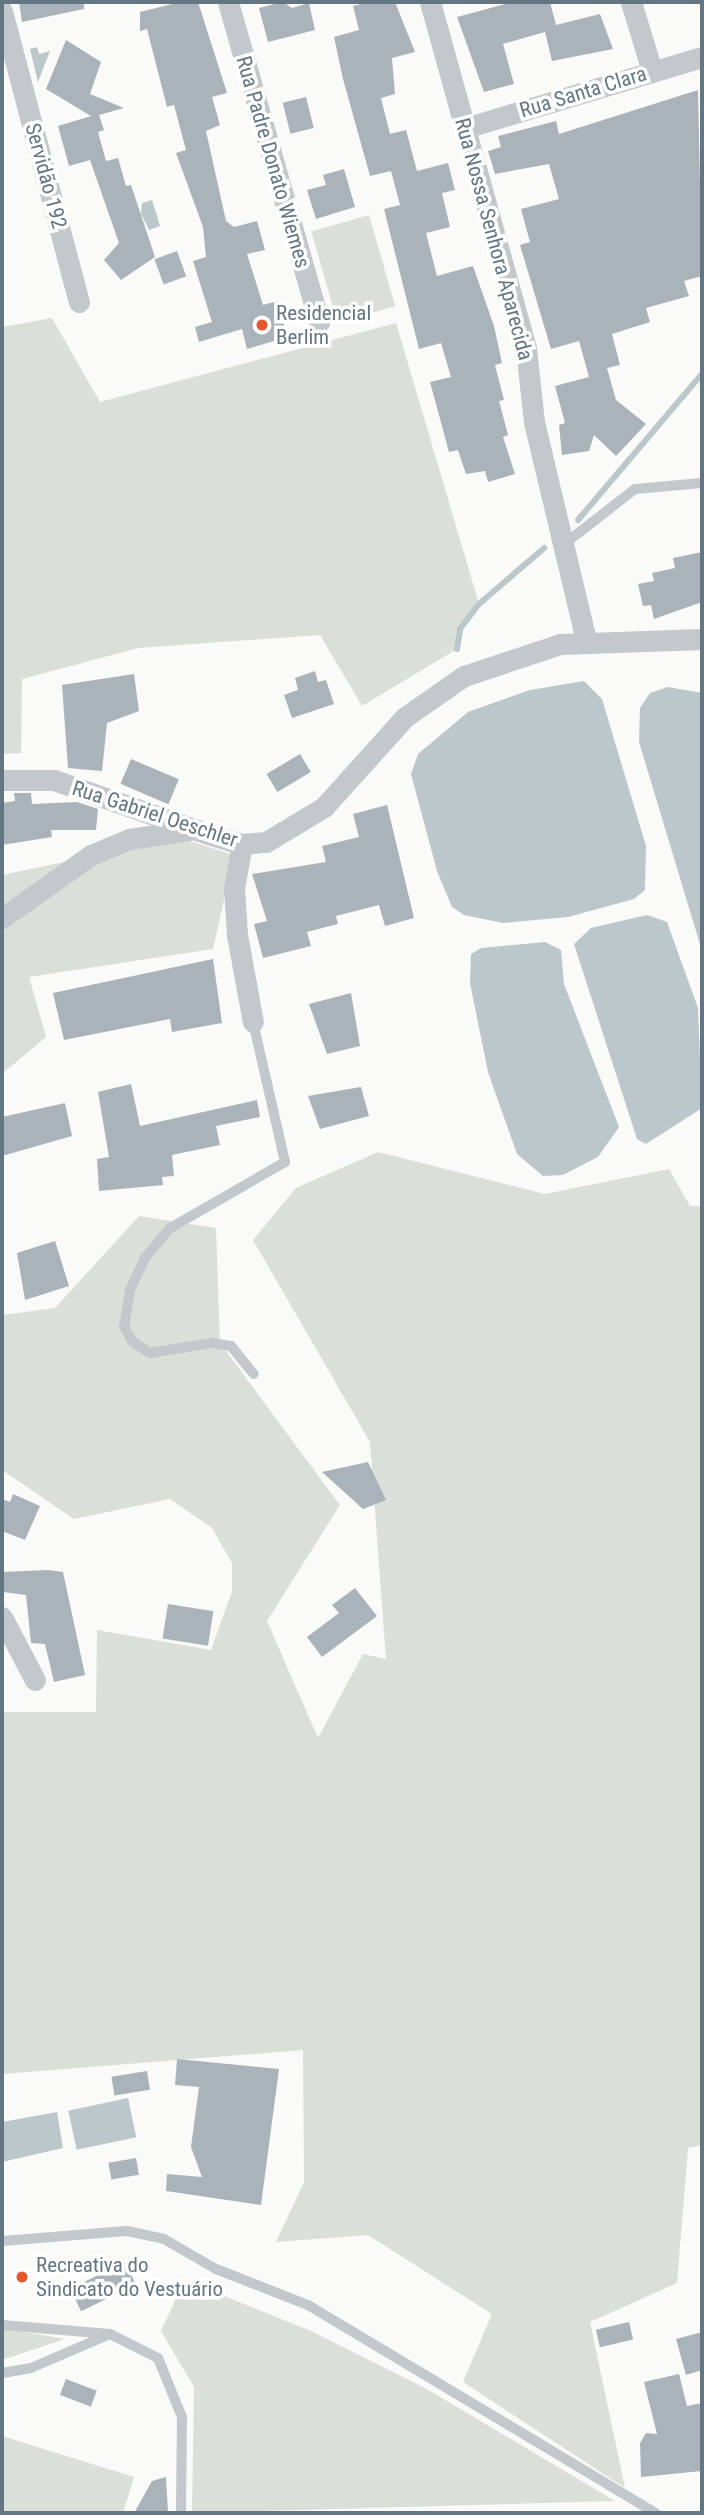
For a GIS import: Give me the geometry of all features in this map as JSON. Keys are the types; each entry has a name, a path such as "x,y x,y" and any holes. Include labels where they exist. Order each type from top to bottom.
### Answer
{"street":[{"name":"Rua Padre Donato Wiemes","path":"228,2 319,322"},
{"name":"Rua Nossa Senhora Aparecida","path":"430,2 526,349 534,422 586,641"},
{"path":"631,2 652,71"},
{"name":"Servidão 192","path":"2,11 79,302"},
{"name":"Rua Santa Clara","path":"465,128 702,57"},
{"name":"Rua Gabriel Oeschler","path":"2,780 54,780 192,830 242,844 266,842 307,820 405,717 464,676 532,649 586,641 702,639"},
{"path":"2,918 92,855 129,839 192,830"},
{"path":"242,844 236,923 253,1022"},
{"path":"2,1618 35,1680"}],"lane":[{"path":"563,545 635,489 702,483"},
{"path":"253,1022 285,1161 170,1228 135,1279 124,1326 132,1341 150,1353 203,1343 231,1346 254,1374"},
{"path":"2,2241 127,2231 164,2239 216,2269 308,2305 655,2513"},
{"path":"2,2325 110,2334 158,2358 182,2417 181,2513"},
{"path":"2,2373 31,2368 110,2334"}],"shaded area":[{"path":"37,47 39,54 50,51 38,82 30,49"},
{"path":"152,200 160,226 149,230 141,214 142,203"},
{"path":"369,215 395,306 338,323 311,232"},
{"path":"52,318 100,402 396,323 479,604 460,629 457,649 362,706 320,635 138,648 22,679 21,753 2,754 2,327"},
{"path":"584,681 602,699 646,846 645,890 634,899 568,917 503,923 464,915 452,907 437,871 411,774 418,754 468,712 530,690"},
{"path":"668,687 702,693 702,951 639,742 640,708 650,693"},
{"path":"180,838 234,855 213,949 29,977 46,1037 2,1074 2,875"},
{"path":"647,915 667,922 698,1008 702,1108 646,1144 637,1139 574,944 591,928"},
{"path":"545,942 561,950 564,984 619,1127 598,1157 563,1175 543,1176 517,1154 488,1072 470,983 471,954 481,948"},
{"path":"378,1152 545,1194 669,1169 690,1206 702,1206 702,2145 688,2148 677,2283 590,2322 625,2488 463,2382 492,2314 368,2235 276,2242 304,2182 303,2050 2,2074 2,1712 96,1712 97,1630 211,1650 232,1591 232,1563 212,1528 170,1499 74,1519 2,1470 2,1315 55,1308 139,1216 216,1228 220,1343 340,1505 267,1621 318,1738 363,1654 386,1659 370,1442 253,1240 296,1188"},
{"path":"128,2098 136,2137 77,2150 68,2111"},
{"path":"57,2112 63,2148 2,2162 2,2122"},
{"path":"180,2290 224,2296 311,2331 425,2388 615,2501 192,2513 194,2387 161,2331"},
{"path":"2,2328 65,2339 2,2360"},
{"path":"2,2436 134,2477 123,2513 2,2513"}],"building":[{"path":"19,2 84,2 84,9 22,22"},
{"path":"180,2 198,2 227,93 212,97 220,125 206,131 226,221 234,227 257,221 265,250 247,254 263,305 278,301 287,337 247,349 242,329 199,342 195,327 212,322 193,261 206,257 203,227 176,153 186,150 174,105 167,107 147,29 140,31 140,12"},
{"path":"283,2 292,8 309,3 315,30 268,42 259,8"},
{"path":"369,2 395,2 415,52 392,58 395,94 381,98 390,134 406,130 417,171 448,163 455,190 442,193 450,227 426,233 437,276 473,266 494,326 502,363 495,365 504,400 499,401 508,435 503,437 515,474 488,482 485,471 466,474 458,450 449,452 430,382 451,377 441,343 419,349 384,209 400,205 391,171 370,176 343,79 334,37 359,30 353,6"},
{"path":"513,2 550,2 556,25 600,14 613,49 552,61 545,32 503,44 514,84 484,92 457,17"},
{"path":"66,40 101,62 90,94 124,108 99,115 104,130 98,132 106,161 118,158 126,186 131,185 155,257 121,280 104,260 119,243 90,160 69,166 58,126 91,116 46,89"},
{"path":"698,90 702,276 684,281 689,296 646,308 650,322 612,334 620,365 607,368 616,400 646,424 616,456 594,435 589,451 562,455 559,425 565,423 555,386 589,377 579,341 551,349 520,245 530,242 521,209 559,199 549,164 495,174 488,151 501,147 498,136 556,121 559,134"},
{"path":"306,97 314,128 290,134 283,103"},
{"path":"344,169 355,207 316,219 307,190 326,185 323,175"},
{"path":"177,251 186,276 164,285 154,259"},
{"path":"702,552 702,602 654,619 651,605 643,606 638,584 654,581 652,573 675,568 673,558"},
{"path":"315,671 318,682 326,680 334,704 292,718 284,695 298,690 295,678"},
{"path":"134,674 139,711 107,723 102,771 68,768 62,685"},
{"path":"300,754 311,772 277,792 267,774"},
{"path":"131,759 179,779 168,804 120,784"},
{"path":"14,793 31,793 32,804 77,802 98,809 96,830 51,830 52,837 2,845 2,803 15,801"},
{"path":"387,805 414,918 385,926 379,905 336,916 338,924 307,932 311,946 263,958 254,924 267,921 252,874 326,862 322,846 359,837 353,814"},
{"path":"213,959 222,1023 172,1032 170,1019 64,1040 53,993"},
{"path":"351,993 360,1046 327,1054 309,1004"},
{"path":"131,1084 140,1126 257,1100 260,1117 216,1126 220,1145 172,1155 174,1176 162,1177 163,1185 99,1191 97,1159 109,1157 98,1092"},
{"path":"361,1087 369,1116 320,1129 308,1096"},
{"path":"65,1103 72,1136 2,1156 2,1117"},
{"path":"55,1241 69,1286 25,1300 17,1253"},
{"path":"368,1462 386,1500 363,1509 322,1472"},
{"path":"13,1494 40,1506 25,1540 2,1531 2,1499 10,1502"},
{"path":"2,1572 63,1572 85,1675 54,1682 45,1644 31,1643 26,1595 3,1592"},
{"path":"355,1588 377,1616 322,1657 307,1637 339,1613 332,1605"},
{"path":"168,1604 213,1611 208,1646 163,1639"},
{"path":"177,2059 279,2069 261,2205 166,2191 167,2174 202,2177 191,2147 199,2087 175,2085"},
{"path":"147,2071 150,2090 114,2095 111,2077"},
{"path":"136,2158 139,2175 111,2180 108,2163"},
{"path":"125,2262 136,2284 81,2311 70,2289"},
{"path":"629,2322 633,2340 600,2347 596,2330"},
{"path":"702,2332 702,2370 686,2375 676,2339"},
{"path":"679,2374 687,2406 702,2403 702,2471 641,2477 640,2443 646,2433 657,2434 644,2382"},
{"path":"66,2379 97,2391 91,2407 60,2395"},
{"path":"166,2477 168,2513 134,2513 152,2481"}],"waterway":[{"path":"578,520 702,374"},
{"path":"457,649 460,629 479,604 544,548"}],"place":[{"name":"Residencial Berlim","path":"262,325"},
{"name":"Recreativa do Sindicato do Vestuário","path":"22,2277"}]}
